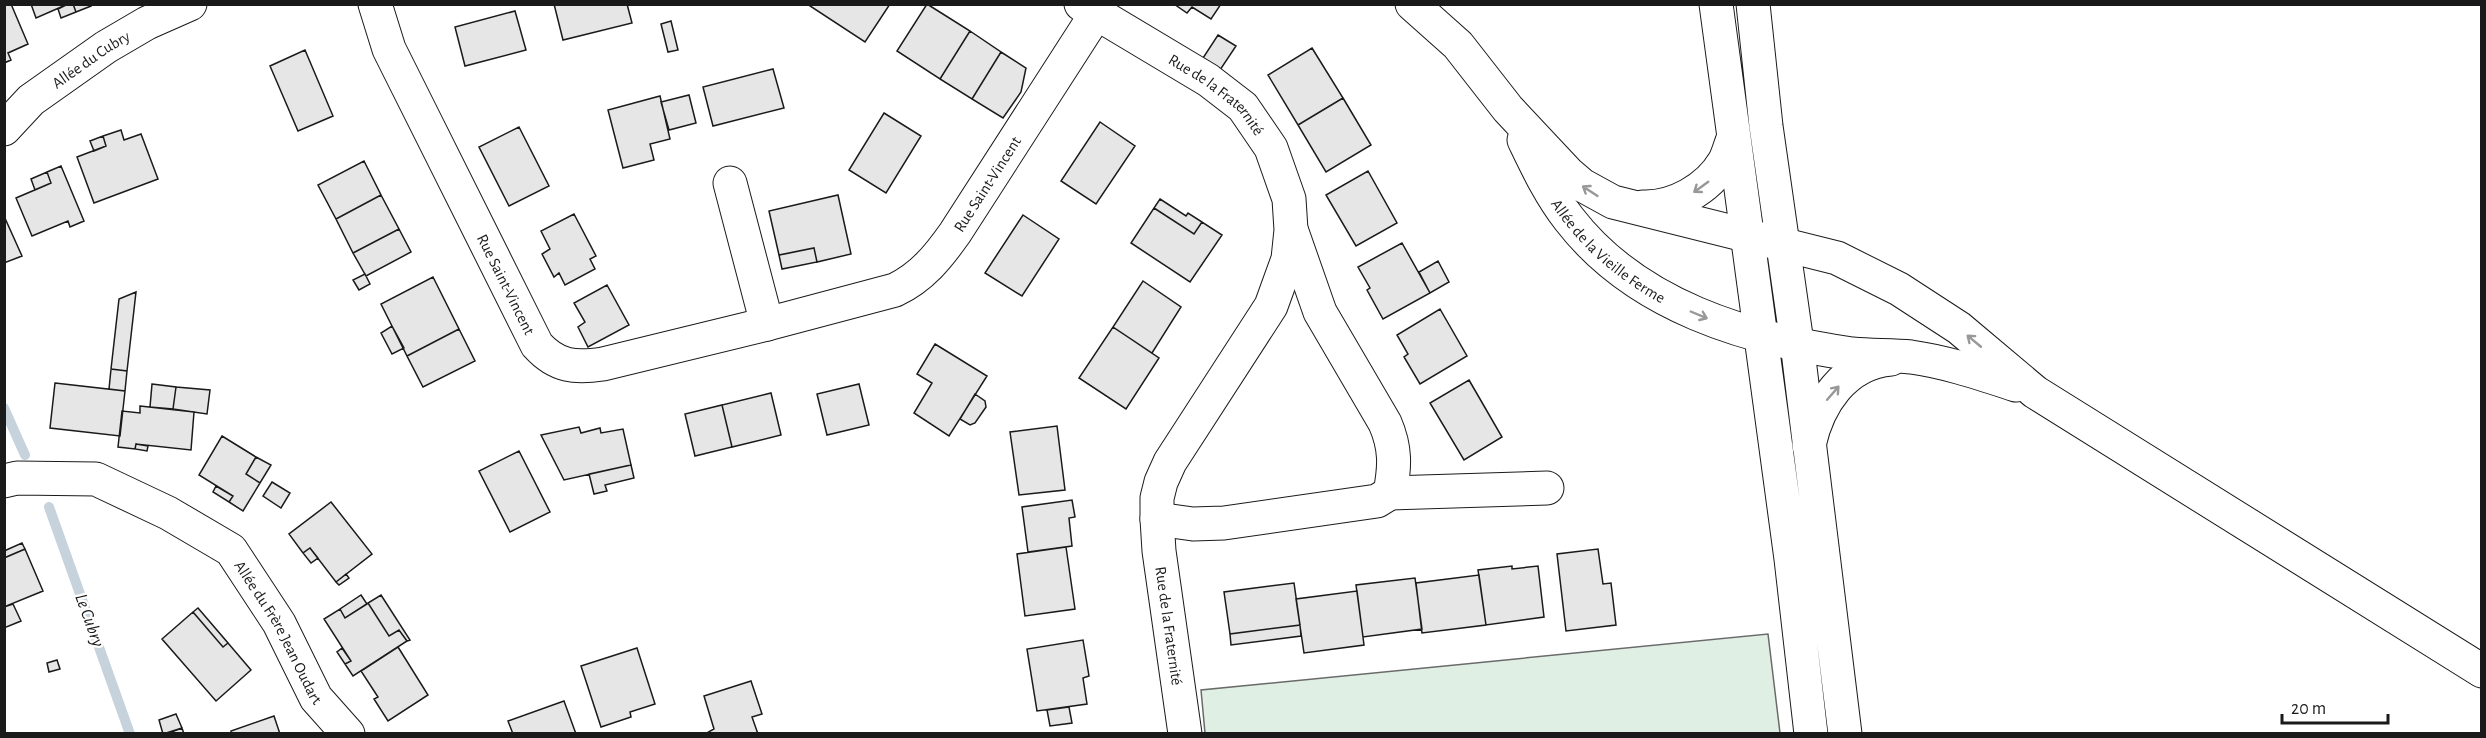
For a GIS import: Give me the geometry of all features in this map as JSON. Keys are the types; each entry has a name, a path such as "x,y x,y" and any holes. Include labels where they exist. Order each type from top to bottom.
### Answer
{"street":[{"name":"Rue Saint-Vincent","path":"375,4 395,60 537,345 549,358 581,367 603,364 767,324 895,290 910,283 929,266 956,233 1088,9"},
{"name":"Allée de la Vieille Ferme","path":"1412,4 1458,45 1508,109 1582,185 1613,202 1630,207 1837,258 1899,289 1959,328 2035,392"},
{"path":"1716,4 1733,139 1765,239"},
{"path":"1734,4 1833,734"},
{"path":"1753,4 1766,126 1765,239"},
{"name":"Allée du Cubry","path":"4,129 31,100 73,69 147,23 189,5"},
{"name":"Rue de la Fraternité","path":"1088,9 1208,80 1243,107 1270,148 1289,199 1291,230 1288,259 1271,306 1170,462 1157,498 1159,551 1185,734"},
{"name":"Allée de la Vieille Ferme","path":"1508,109 1552,195 1569,220 1612,264 1642,286 1675,305 1709,320 1779,339 1853,354 1911,357"},
{"name":"Allée de la Vieille Ferme","path":"1630,207 1650,207 1688,196 1709,181 1725,161 1733,139"},
{"path":"730,183 767,324"},
{"name":"Rue de la Fraternité","path":"1291,230 1320,312 1393,440 1395,457 1390,493"},
{"path":"1779,339 1809,445 1845,734"},
{"path":"1779,339 1791,559 1811,734"},
{"path":"1809,445 1819,411 1827,398 1844,381 1868,365 1911,357 1974,370 2035,392 2481,671"},
{"name":"Allée du Frère Jean Oudart","path":"4,480 17,478 96,479 168,513 231,550 279,623 316,698 348,734"},
{"path":"1157,519 1193,524 1224,523 1377,501 1390,493 1547,488"}],"green space":[{"path":"1768,634 1780,733 1205,733 1201,690"}],"building":[{"path":"4,4 11,4 28,44 8,53 11,60 4,63"},
{"path":"31,4 68,4 36,18"},
{"path":"73,4 76,12 61,18 58,9"},
{"path":"73,4 90,4 91,6 76,12"},
{"path":"554,4 627,4 632,23 563,40"},
{"path":"807,4 890,4 865,42"},
{"path":"927,4 970,31 940,79 897,51"},
{"path":"1174,4 1221,4 1211,19 1192,7 1187,13"},
{"path":"515,11 526,50 465,66 455,27"},
{"path":"671,21 678,50 668,52 661,24"},
{"path":"970,31 1001,52 972,99 940,79"},
{"path":"1218,35 1236,46 1220,70 1203,58"},
{"path":"1312,48 1343,98 1298,125 1268,75"},
{"path":"305,50 333,116 298,131 270,66"},
{"path":"1001,52 1026,68 1021,92 1003,118 972,99"},
{"path":"773,69 784,108 713,126 703,87"},
{"path":"689,95 696,123 669,130 661,102"},
{"path":"660,96 670,139 650,144 654,160 623,168 608,110"},
{"path":"1343,98 1371,145 1326,172 1298,125"},
{"path":"884,113 921,136 886,193 849,170"},
{"path":"1100,122 1135,146 1096,204 1061,181"},
{"path":"519,127 549,186 509,206 479,147"},
{"path":"121,130 124,140 141,134 158,179 94,203 77,157 106,146 103,136"},
{"path":"103,136 106,146 94,151 90,141"},
{"path":"364,161 381,195 336,219 318,185"},
{"path":"61,166 84,221 70,227 68,221 32,236 16,198 51,183 47,172"},
{"path":"1368,171 1397,223 1356,246 1326,195"},
{"path":"47,172 51,183 35,190 31,179"},
{"path":"381,195 399,229 353,253 336,219"},
{"path":"838,195 851,254 817,262 814,248 779,255 769,211"},
{"path":"1160,199 1186,216 1188,213 1202,222 1194,234 1154,208"},
{"path":"1154,208 1194,234 1202,222 1222,235 1190,282 1131,243"},
{"path":"574,214 596,256 590,259 595,269 565,285 559,273 554,277 542,254 550,249 541,231"},
{"path":"1023,215 1059,239 1022,296 985,273"},
{"path":"4,216 22,256 4,263"},
{"path":"399,229 411,252 366,276 353,253"},
{"path":"1402,243 1430,293 1383,319 1367,290 1370,288 1358,267"},
{"path":"814,248 817,262 782,269 779,255"},
{"path":"1438,261 1449,282 1430,293 1419,272"},
{"path":"365,274 370,284 359,290 353,280"},
{"path":"433,277 459,329 407,356 381,304"},
{"path":"1143,281 1181,307 1152,353 1113,327"},
{"path":"607,285 629,325 588,347 578,327 585,322 574,303"},
{"path":"136,292 127,371 111,369 119,299"},
{"path":"1440,309 1467,356 1420,384 1404,357 1408,354 1397,335"},
{"path":"392,326 404,348 392,354 381,333"},
{"path":"1113,327 1159,358 1126,409 1079,378"},
{"path":"459,329 475,361 423,387 407,356"},
{"path":"935,344 987,376 949,436 914,413 932,383 917,374"},
{"path":"111,369 127,371 125,391 109,389"},
{"path":"1469,380 1502,437 1464,460 1430,403"},
{"path":"55,383 125,391 120,436 50,428"},
{"path":"152,384 176,387 173,409 150,407"},
{"path":"859,384 869,425 827,435 817,394"},
{"path":"176,387 210,390 207,414 173,409"},
{"path":"771,393 781,435 732,447 722,405"},
{"path":"975,394 985,401 986,407 975,423 970,425 960,419"},
{"path":"722,405 732,447 695,456 685,414"},
{"path":"140,406 194,412 191,450 136,444 135,449 118,447 122,411 140,413"},
{"path":"1057,426 1065,490 1019,495 1010,432"},
{"path":"579,427 581,433 600,428 601,433 623,429 631,465 564,480 541,435"},
{"path":"222,436 256,457 246,474 260,483 243,511 229,502 233,496 199,475"},
{"path":"136,444 148,446 147,451 135,449"},
{"path":"519,451 550,512 510,532 479,471"},
{"path":"256,457 271,465 260,483 246,474"},
{"path":"631,465 634,478 605,485 607,491 594,494 589,474"},
{"path":"272,482 290,493 281,508 263,496"},
{"path":"216,486 233,496 229,502 213,492"},
{"path":"1072,500 1075,517 1069,518 1072,546 1028,552 1022,507"},
{"path":"331,502 372,554 336,582 310,548 303,553 289,534"},
{"path":"22,543 25,549 4,558 4,551"},
{"path":"1066,547 1075,609 1025,616 1017,554"},
{"path":"310,548 318,558 311,563 303,553"},
{"path":"25,549 43,591 4,607 4,558"},
{"path":"1598,549 1603,584 1611,583 1616,625 1566,631 1557,554"},
{"path":"1512,566 1512,569 1538,566 1544,617 1486,625 1478,570"},
{"path":"346,574 349,578 339,585 336,582"},
{"path":"1479,575 1486,625 1422,633 1416,583"},
{"path":"1415,578 1422,629 1363,637 1356,585"},
{"path":"1294,583 1300,625 1230,634 1224,592"},
{"path":"1357,591 1364,645 1304,653 1296,599"},
{"path":"361,595 367,604 345,618 340,609"},
{"path":"381,595 410,640 407,641 399,630 389,636 368,603"},
{"path":"368,603 389,636 399,630 407,641 353,676 345,664 351,661 324,619 340,609 345,618"},
{"path":"13,604 21,621 4,628 4,607"},
{"path":"198,608 228,643 223,647 193,612"},
{"path":"193,612 223,647 228,643 251,670 216,701 162,639"},
{"path":"1300,625 1301,636 1231,645 1230,634"},
{"path":"1083,640 1089,676 1083,678 1087,704 1037,711 1027,649"},
{"path":"398,647 428,695 388,721 374,699 378,697 361,671"},
{"path":"342,648 351,661 345,664 337,652"},
{"path":"637,648 655,704 630,712 631,717 601,727 581,666"},
{"path":"57,660 60,669 49,672 47,663"},
{"path":"751,681 762,714 752,717 758,734 705,734 714,729 704,696"},
{"path":"564,701 576,734 513,734 508,721"},
{"path":"1069,707 1072,723 1050,726 1047,710"},
{"path":"176,714 182,728 163,734 159,720"},
{"path":"274,716 280,734 231,734 231,731"},
{"path":"182,728 184,734 166,734"}],"waterway":[{"name":"Le Cubry","path":"4,408 25,455"},
{"name":"Le Cubry","path":"49,507 130,734"}]}
